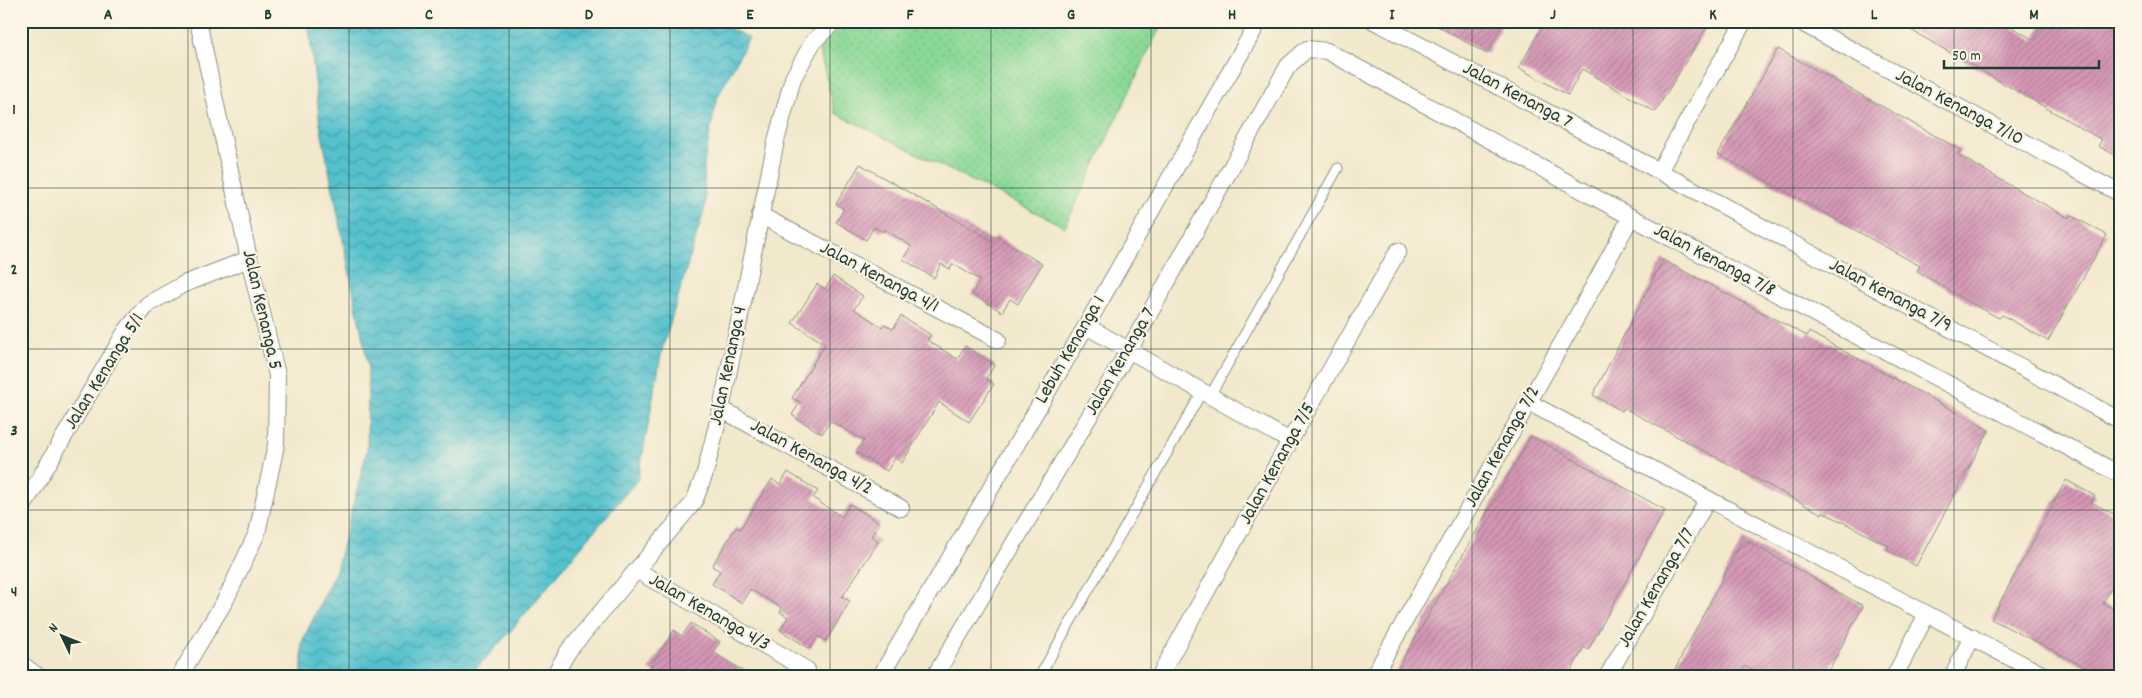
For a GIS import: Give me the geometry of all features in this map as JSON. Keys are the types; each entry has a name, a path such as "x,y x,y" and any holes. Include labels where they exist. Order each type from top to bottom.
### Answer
{"street":[{"name":"Jalan Kenanga 5","path":"182,672 226,599 257,533 276,445 277,375 249,259 198,21"},
{"name":"Jalan Kenanga 4","path":"553,677 569,650 638,571 694,502 705,474 721,409 776,141 793,78 813,42 834,21"},
{"name":"Lebuh Kenanga 1","path":"880,677 1086,326 1259,21"},
{"name":"Jalan Kenanga 7","path":"1374,21 1659,170"},
{"path":"1659,170 1744,21"},
{"name":"Jalan Kenanga 7/10","path":"1798,21 2121,194"},
{"name":"Jalan Kenanga 7","path":"934,677 1129,350 1288,66 1307,48"},
{"name":"Jalan Kenanga 7/8","path":"1307,48 1327,51 1631,217 2121,475"},
{"name":"Jalan Kenanga 7/9","path":"1659,170 2121,421"},
{"name":"Jalan Kenanga 4/1","path":"760,215 998,340"},
{"name":"Jalan Kenanga 7/2","path":"1374,677 1631,217"},
{"name":"Jalan Kenanga 7/5","path":"1160,677 1290,441 1398,252"},
{"name":"Jalan Kenanga 5/1","path":"21,510 126,331 148,304 184,284 249,259"},
{"path":"1086,326 1290,441"},
{"path":"1528,402 2047,677"},
{"name":"Jalan Kenanga 4/2","path":"721,409 901,508"},
{"name":"Jalan Kenanga 7/7","path":"1607,677 1708,499"},
{"name":"Jalan Kenanga 4/3","path":"638,571 807,670"},
{"path":"1894,677 1927,614"},
{"path":"1952,677 1972,637"},
{"path":"21,667 35,677"}],"lane":[{"path":"1039,677 1338,168"}],"green space":[{"path":"845,21 1163,21 1065,227 835,113 819,48"}],"water":[{"path":"308,21 716,21 749,38 717,98 704,163 705,207 662,350 638,479 508,634 468,677 302,677 302,642 336,570 367,451 368,365 320,125"}],"building":[{"path":"1429,21 1504,21 1487,54"},
{"path":"1545,21 1698,21 1707,27 1655,112 1582,69 1568,95 1519,68"},
{"path":"1895,21 2001,21 2034,40 2044,21 2121,21 2121,158 2098,146 2102,140"},
{"path":"1778,49 1961,150 1958,155 2013,187 2069,218 2070,215 2107,235 2048,341 2002,315 1999,318 1962,298 1917,271 1920,266 1718,154"},
{"path":"860,164 993,241 996,236 1042,264 1018,304 1010,299 1002,312 972,294 980,280 953,264 950,269 941,264 934,278 903,259 911,246 884,229 883,232 874,227 866,240 836,222 844,209 836,204"},
{"path":"1663,260 1807,336 1809,332 1989,430 1916,566 1887,550 1889,546 1823,512 1822,514 1624,408 1622,411 1593,395"},
{"path":"833,276 863,296 854,309 882,327 884,324 893,329 901,316 931,335 927,340 957,359 965,346 995,365 986,378 994,384 969,422 939,402 902,463 895,458 887,471 856,452 864,440 830,421 822,434 792,415 800,402 792,398 825,344 792,323 817,284 825,289"},
{"path":"1531,436 1665,510 1588,650 1584,647 1568,677 1393,677"},
{"path":"788,472 818,491 813,498 842,517 850,504 880,523 871,536 879,541 842,597 850,601 826,641 818,636 810,649 780,630 788,617 780,612 782,608 750,589 742,603 712,584 720,571 712,566 736,527 740,529 772,479 780,485"},
{"path":"2066,480 2095,496 2091,502 2121,518 2121,570 2103,603 2121,613 2121,677 2085,677 2089,669 1991,619"},
{"path":"1743,539 1863,606 1825,677 1765,677 1745,666 1739,677 1671,677"},
{"path":"691,623 720,642 713,652 752,677 660,677 649,669 674,630 682,636"}]}
